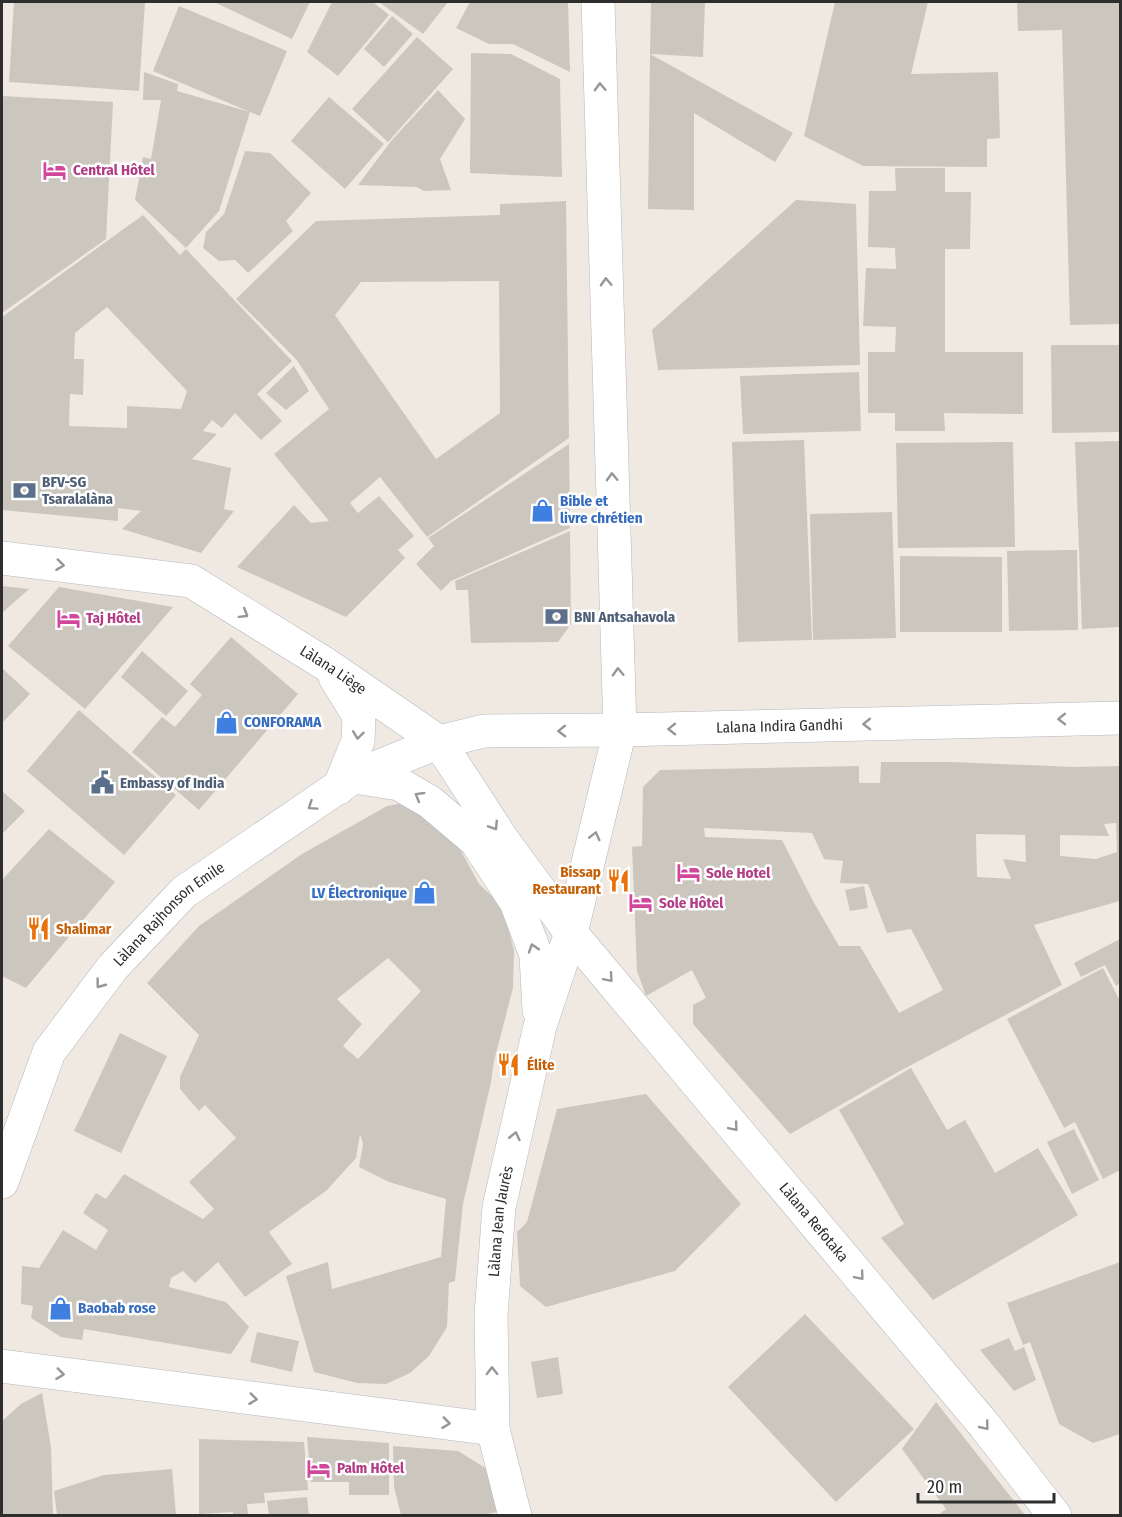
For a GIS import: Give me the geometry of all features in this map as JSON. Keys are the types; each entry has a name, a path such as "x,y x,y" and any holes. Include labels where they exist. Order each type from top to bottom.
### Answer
{"street":[{"name":"Làlana Jean Jaurès","path":"514,1515 493,1429 491,1315 499,1207 540,1026 571,933 620,730 598,2"},
{"name":"Làlana Liège","path":"2,558 191,581 327,665 439,742 502,839 571,933"},
{"path":"327,665 359,716 358,741 346,783 399,784 430,802 476,841 516,902 536,955 540,1026"},
{"name":"Lalana Indira Gandhi","path":"439,742 484,731 1120,718"},
{"name":"Làlana Rajhonson Emile","path":"2,1182 49,1052 113,967 184,892 346,783 439,742"},
{"name":"Làlana Refotaka","path":"571,933 978,1418 1055,1515"},
{"path":"2,1366 493,1429"}],"building":[{"path":"14,2 145,2 139,91 9,82"},
{"path":"214,2 310,2 292,39"},
{"path":"332,2 373,2 389,15 338,76 307,52"},
{"path":"379,2 448,2 423,34"},
{"path":"470,2 568,2 570,72 513,44 489,44 456,28"},
{"path":"651,2 705,2 703,57 650,54"},
{"path":"835,2 928,2 911,74 998,72 1000,138 987,139 987,167 863,166 804,136"},
{"path":"1017,2 1120,2 1120,324 1070,325 1062,30 1018,31"},
{"path":"179,6 287,51 260,116 153,71"},
{"path":"392,16 413,34 384,67 364,49"},
{"path":"417,37 453,69 388,142 352,109"},
{"path":"471,53 511,54 560,79 562,177 470,173"},
{"path":"650,54 793,133 775,162 694,113 694,210 648,209"},
{"path":"144,72 178,84 177,91 250,112 219,211 186,248 135,200 143,157 151,159 161,100 143,100"},
{"path":"438,90 465,119 440,159 451,190 424,191 417,187 358,185 392,140"},
{"name":"Central Hôtel","path":"2,96 113,102 106,239 2,313"},
{"path":"329,97 384,144 345,189 291,141"},
{"path":"245,151 270,153 311,193 286,221 293,231 248,273 235,260 219,261 203,248 206,232 224,214"},
{"path":"895,168 945,168 945,192 971,192 970,249 945,249 945,352 1023,352 1023,414 944,413 945,431 895,431 895,413 868,413 868,352 895,352 896,327 863,326 866,268 896,269 895,248 868,247 869,191 896,191"},
{"path":"796,200 856,204 860,365 658,370 652,330"},
{"path":"566,201 569,438 427,537 380,477 350,503 358,513 379,496 414,536 398,550 405,558 346,617 237,567 294,505 311,523 329,521 274,454 329,409 296,359 236,299 316,221 500,215 500,204","holes":["499,281 500,413 436,459 335,315 361,282"]},
{"path":"143,215 180,255 186,249 292,361 257,394 282,421 261,440 235,413 222,428 212,420 203,431 217,434 192,459 231,468 224,509 234,511 201,553 122,529 141,511 118,508 118,521 2,510 2,317","holes":["107,307 187,391 181,409 127,406 127,428 69,426 70,394 83,395 84,359 74,359 75,333"]},
{"path":"1051,345 1120,345 1120,432 1052,433"},
{"path":"294,366 309,391 286,410 266,393"},
{"path":"859,372 861,431 743,434 740,376"},
{"path":"804,440 812,640 738,642 732,442"},
{"path":"1120,441 1120,627 1082,629 1075,442"},
{"path":"1013,442 1015,547 898,548 896,443"},
{"path":"569,444 570,528 451,581 441,591 416,564 434,546 428,538"},
{"path":"892,512 896,638 813,640 810,514"},
{"path":"570,531 571,624 558,642 471,643 468,590 456,590 455,581"},
{"path":"1077,550 1078,630 1009,631 1007,551"},
{"path":"900,556 1002,557 1002,632 900,632"},
{"path":"2,586 29,589 2,613"},
{"path":"59,587 173,607 85,709 8,646"},
{"name":"CONFORAMA","path":"231,637 298,694 199,810 132,752 162,717 175,727 202,695 190,684"},
{"path":"142,651 188,691 166,716 121,677"},
{"path":"2,668 30,694 2,723"},
{"name":"Embassy of India","path":"79,710 176,795 124,855 27,771"},
{"path":"881,762 1120,766 1120,901 1034,925 1062,985 898,1072 790,1134 693,1024 693,1005 706,998 692,970 646,996 637,971 632,847 642,846 643,787 660,770 859,766 859,783 880,783","holes":["1116,823 1117,852 1096,859 1060,856 1060,835 1109,836 1104,824","704,828 812,833 824,859 843,861 840,883 868,884 887,933 911,929 943,990 899,1013 860,946 839,946 782,840 705,837","976,834 1025,835 1026,862 1003,859 1011,879 977,877"]},
{"path":"2,791 25,811 2,834"},
{"path":"403,803 424,813 460,849 479,884 494,898 505,915 514,951 513,988 494,1061 463,1204 455,1281 449,1283 447,1327 429,1356 410,1373 386,1384 357,1383 314,1372 286,1276 328,1262 332,1289 441,1257 446,1199 389,1182 359,1167 363,1144 360,1134 356,1158 327,1190 269,1232 292,1264 245,1297 218,1262 195,1283 183,1271 171,1278 169,1287 226,1302 249,1327 231,1354 84,1329 82,1340 61,1337 31,1318 33,1306 21,1304 22,1266 39,1268 63,1230 96,1250 108,1230 83,1213 96,1193 106,1199 124,1174 203,1219 214,1209 189,1182 236,1138 205,1105 199,1111 180,1089 180,1077 199,1035 147,983 199,926 302,854 387,806","holes":["388,958 421,991 358,1059 343,1046 362,1024 337,999"]},
{"name":"Shalimar","path":"49,829 115,882 26,988 2,976 2,880"},
{"path":"864,886 868,908 850,911 845,890"},
{"path":"1120,939 1120,983 1116,986 1105,965 1081,977 1074,963"},
{"path":"1103,968 1120,1001 1120,1170 1103,1179 1075,1122 1064,1128 1007,1019"},
{"path":"120,1033 167,1056 121,1153 74,1131"},
{"path":"911,1068 947,1130 965,1120 995,1173 1038,1148 1078,1215 933,1300 881,1238 904,1224 839,1110"},
{"path":"646,1094 741,1204 675,1271 546,1307 520,1286 517,1232 527,1222 557,1109"},
{"path":"1074,1129 1099,1180 1072,1194 1047,1142"},
{"path":"1120,1262 1120,1434 1093,1443 1059,1424 1030,1342 1023,1345 1007,1303"},
{"path":"805,1314 914,1429 836,1502 728,1387"},
{"path":"257,1332 299,1341 292,1372 250,1362"},
{"path":"1009,1338 1015,1351 1024,1347 1036,1380 1014,1391 980,1350"},
{"path":"558,1357 563,1394 537,1398 531,1362"},
{"path":"42,1393 51,1447 53,1515 2,1515 2,1421 21,1404"},
{"path":"936,1402 1025,1515 938,1515 946,1509 902,1449"},
{"path":"307,1437 389,1443 389,1495 349,1495 349,1482 311,1482"},
{"path":"199,1439 304,1442 308,1490 264,1493 265,1503 247,1504 248,1515 233,1515 233,1512 199,1514"},
{"path":"393,1446 458,1451 487,1469 497,1512 483,1515 401,1515 394,1487"},
{"path":"172,1469 176,1515 57,1515 54,1491 104,1475"},
{"path":"307,1497 309,1515 269,1515 267,1501"}],"place":[{"name":"Central Hôtel","path":"55,170"},
{"name":"BFV-SG Tsaralalàna","path":"24,491"},
{"name":"Bible et livre chrétien","path":"542,510"},
{"name":"BNI Antsahavola","path":"556,617"},
{"name":"Taj Hôtel","path":"68,618"},
{"name":"CONFORAMA","path":"226,722"},
{"name":"Embassy of India","path":"102,783"},
{"name":"Sole Hotel","path":"688,873"},
{"name":"Bissap Restaurant","path":"619,881"},
{"name":"LV Électronique","path":"425,893"},
{"name":"Sole Hôtel","path":"641,903"},
{"name":"Shalimar","path":"38,929"},
{"name":"Élite","path":"509,1065"},
{"name":"Baobab rose","path":"60,1308"},
{"name":"Palm Hôtel","path":"319,1468"}]}
